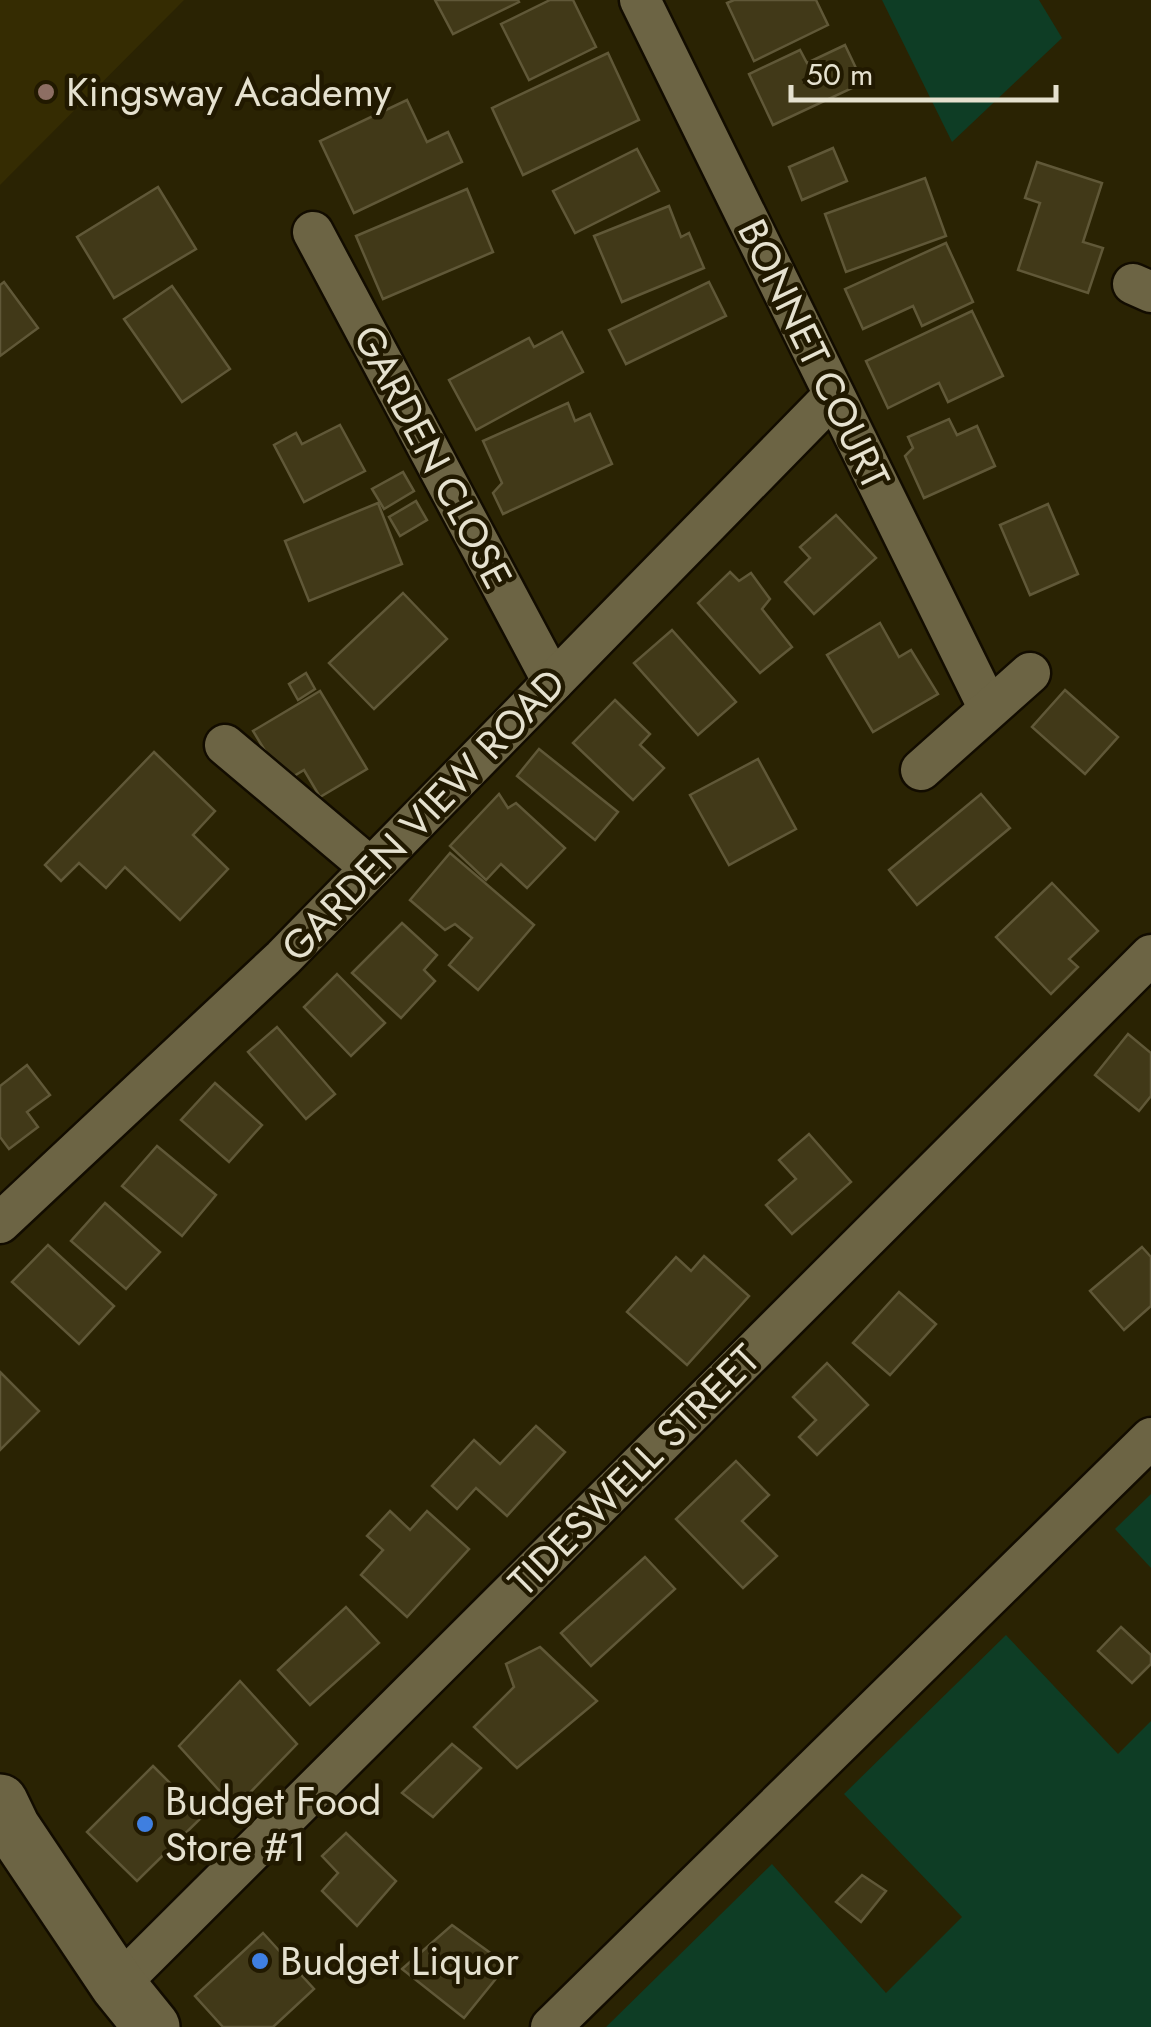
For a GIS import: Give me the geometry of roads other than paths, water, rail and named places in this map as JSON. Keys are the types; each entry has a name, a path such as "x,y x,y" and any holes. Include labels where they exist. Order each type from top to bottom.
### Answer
{"main road":[{"path":"0,1802 12,1827 118,1985 152,2027"}],"street":[{"name":"BONNET COURT","path":"640,0 988,708"},
{"name":"GARDEN CLOSE","path":"313,232 553,682"},
{"name":"GARDEN VIEW ROAD","path":"0,1223 283,958 834,394"},
{"path":"921,770 1030,672"},
{"path":"225,745 371,868"},
{"name":"TIDESWELL STREET","path":"118,1985 1151,955"},
{"path":"550,2027 1151,1438"}],"place":[{"name":"Kingsway Academy","path":"46,92"},
{"name":"Budget Food Store #1","path":"145,1824"},
{"name":"Budget Liquor","path":"260,1961"}]}
